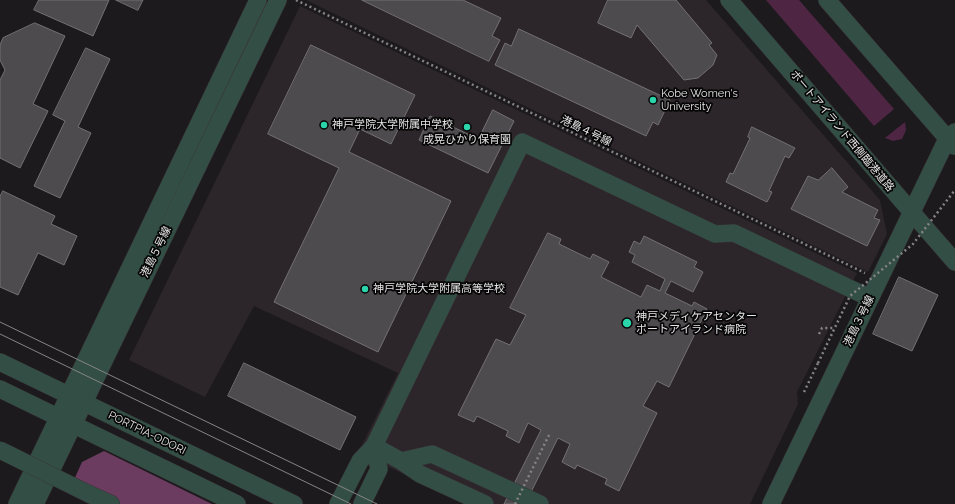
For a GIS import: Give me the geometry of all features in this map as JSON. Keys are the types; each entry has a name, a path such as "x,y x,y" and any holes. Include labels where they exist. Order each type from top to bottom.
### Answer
{"street":[{"name":"港島５号線","path":"35,504 76,399 258,0"},
{"name":"港島５号線","path":"76,399 278,0"},
{"name":"ポートアイランド西側臨港道路","path":"729,0 858,149 911,213 955,262"},
{"path":"827,0 952,140"},
{"name":"港島３号線","path":"772,504 911,213 952,140"},
{"path":"338,504 360,461 374,446 522,142 715,234 734,233 870,298"},
{"name":"PORTPIA-ODORI","path":"0,362 294,504"},
{"path":"0,389 237,504"},
{"name":"港島５号線","path":"17,504 66,422"},
{"path":"374,446 401,461 420,474 485,504"},
{"path":"362,504 379,469 374,446"},
{"path":"0,450 111,504"},
{"path":"401,461 432,454 540,504"}],"path":[{"name":"港島４号線","path":"296,0 870,276"},
{"path":"804,392 850,296 913,244 955,190"},
{"path":"819,334 822,328 835,328"},
{"path":"514,504 550,433"}],"shaded area":[{"name":"Kobe Women's University","path":"306,0 706,0 880,200 887,234 868,272"},
{"path":"766,0 799,0 894,109 874,126"},
{"name":"神戸メディケアセンター ポートアイランド病院","path":"300,6 857,273 797,392 798,404 750,504 470,504 358,453 398,373 254,306 205,397 129,360"},
{"path":"905,122 906,130 902,139 893,141 885,138"},
{"path":"104,451 212,504 96,504 69,491 82,462"}],"building":[{"path":"39,0 109,0 93,36 34,10"},
{"path":"116,0 143,0 138,10"},
{"path":"362,0 463,0 501,18 492,36 500,40 489,61"},
{"path":"608,0 676,0 712,43 709,45 717,55 713,65 698,78 684,80 637,25 631,38 598,23"},
{"path":"35,23 65,36 33,104 48,111 20,168 0,158 0,80 5,70 0,60 0,45 3,38"},
{"path":"519,29 670,100 658,125 653,122 646,136 495,65 505,43 511,46"},
{"path":"311,45 415,95 391,144 360,129 349,152 451,201 378,352 274,302 339,168 268,134"},
{"path":"86,48 110,59 78,127 91,133 60,198 34,186 65,121 53,115"},
{"path":"493,110 514,121 488,173 419,140 430,116 478,139"},
{"path":"752,127 795,148 789,158 785,156 769,191 772,192 767,202 726,182 730,173 733,174 750,138 748,137"},
{"path":"832,168 848,187 842,192 878,210 874,218 880,220 867,246 791,209 808,176 818,180"},
{"path":"3,191 55,216 51,224 77,236 64,265 38,253 18,295 0,287 0,197"},
{"path":"548,233 561,239 559,244 590,259 593,254 609,262 601,277 641,297 647,285 660,291 665,279 632,262 635,255 629,252 634,241 640,244 644,236 697,262 694,267 703,272 693,292 671,281 665,293 692,306 694,302 707,309 669,387 657,381 643,406 657,413 619,491 605,484 607,479 577,465 575,469 562,462 570,444 558,438 525,504 504,504 541,430 528,423 519,443 506,436 508,431 477,416 474,422 458,415 496,339 510,345 526,315 510,308"},
{"path":"899,277 938,295 912,351 873,334"},
{"path":"244,363 356,417 340,450 228,396"}],"tram line":[{"path":"0,322 377,504"},
{"path":"0,334 351,504"}],"place":[{"name":"Kobe Women's University","path":"653,100"},
{"name":"神戸学院大学附属中学校","path":"324,125"},
{"name":"成晃ひかり保育園","path":"467,127"},
{"name":"神戸学院大学附属高等学校","path":"365,289"},
{"name":"神戸メディケアセンター ポートアイランド病院","path":"627,323"}]}
